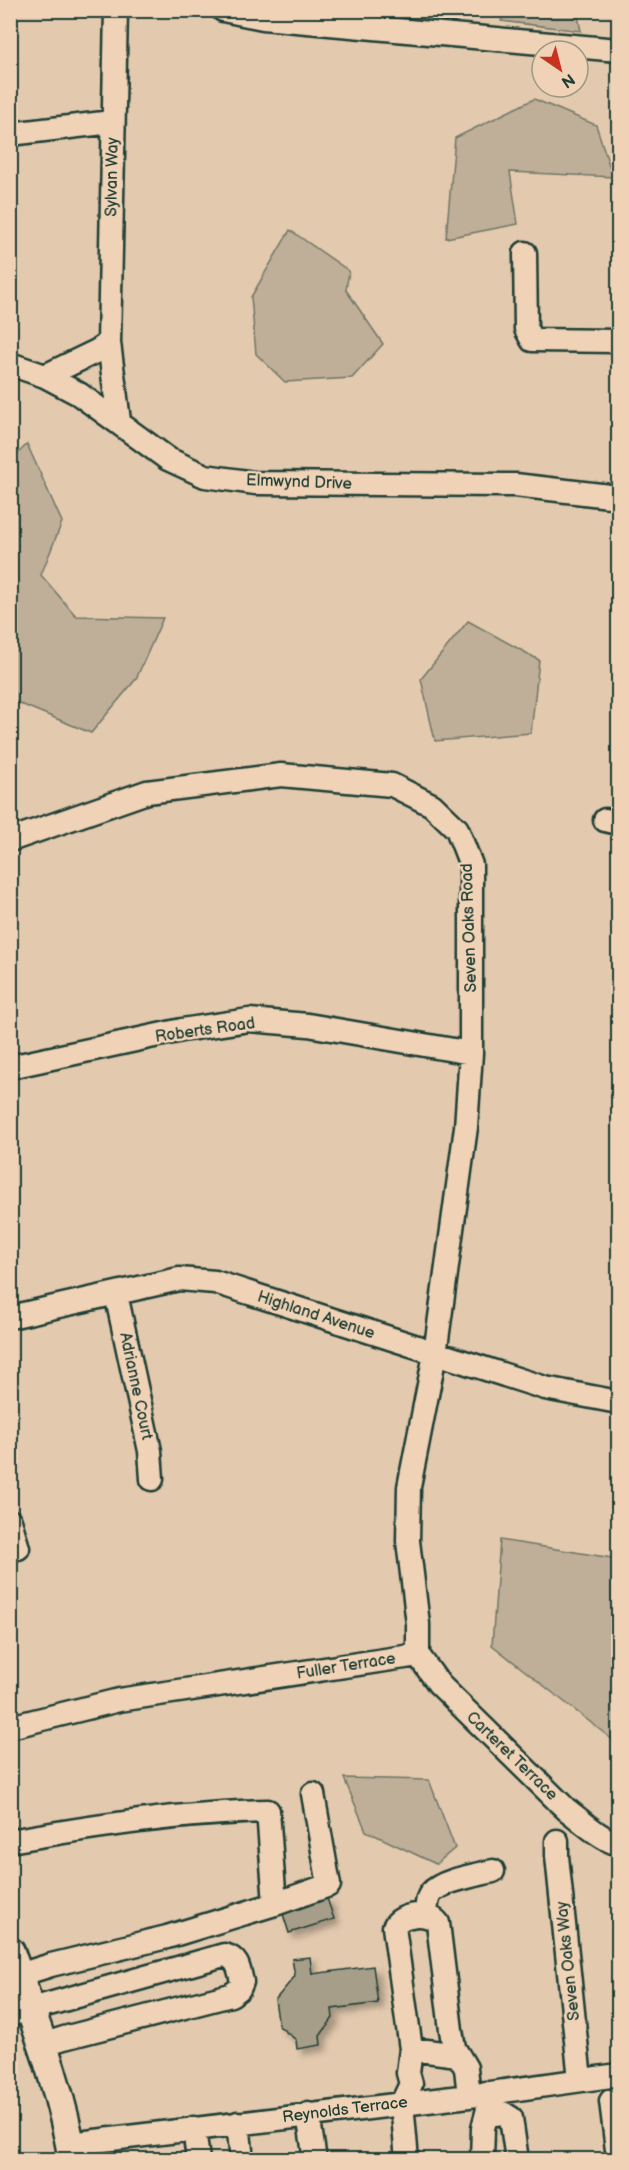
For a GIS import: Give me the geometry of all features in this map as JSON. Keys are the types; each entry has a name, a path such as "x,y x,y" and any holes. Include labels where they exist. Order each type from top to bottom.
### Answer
{"main road":[{"path":"15,1964 20,2012 42,2045 65,2116 72,2152"}],"street":[{"name":"Sylvan Way","path":"116,10 109,343 119,422"},
{"path":"223,10 275,19 618,50"},
{"path":"10,134 112,122"},
{"path":"525,253 526,329 532,340 618,341"},
{"path":"45,376 98,351 109,343"},
{"name":"Elmwynd Drive","path":"10,364 45,376 79,394 168,459 205,476 255,483 515,485 618,497"},
{"name":"Seven Oaks Road","path":"10,840 147,792 281,775 392,785 432,805 457,830 471,865 471,1053 466,1127 435,1354"},
{"name":"Roberts Road","path":"10,1067 183,1030 249,1020 308,1025 471,1053"},
{"name":"Highland Avenue","path":"10,1317 179,1279 215,1282 544,1388 618,1402"},
{"name":"Adrianne Court","path":"116,1294 150,1450 152,1479"},
{"name":"Fuller Terrace","path":"10,1727 119,1700 418,1655 418,1624 408,1541 410,1487 435,1354"},
{"path":"10,1521 18,1548 10,1550"},
{"name":"Carteret Terrace","path":"418,1655 439,1684 566,1809 611,1842 618,1844"},
{"path":"15,1964 51,1965 167,1937 329,1885 314,1794"},
{"path":"10,1841 96,1826 204,1814 268,1811 275,1904"},
{"name":"Seven Oaks Way","path":"557,1841 556,1856 580,2080"},
{"path":"482,2160 481,2101 458,2055 451,2030 428,1899 437,1888 459,1879 493,1871"},
{"path":"407,2160 402,2103 411,2084 408,2073 411,2049 394,1927 404,1918 432,1920"},
{"path":"20,2012 224,1955 232,1956 236,1961 242,1982 231,1995 64,2037 42,2045"},
{"path":"411,2049 458,2055"},
{"name":"Reynolds Terrace","path":"72,2152 194,2128 402,2103 481,2101 580,2080 618,2075"},
{"path":"481,2101 511,2118 517,2160"},
{"path":"611,2101 618,2158"},
{"path":"308,2114 315,2160"},
{"path":"238,2123 242,2160"},
{"path":"194,2128 198,2160"}],"shaded area":[{"path":"507,11 577,11 581,31 501,21"},
{"path":"534,99 596,125 613,177 510,172 518,224 446,238 455,138"},
{"path":"290,230 349,271 346,290 383,344 352,378 285,382 256,354 251,297"},
{"path":"27,444 62,522 41,575 76,616 163,618 136,679 91,733 11,700 11,461"},
{"path":"468,621 539,660 531,733 435,741 421,679"},
{"path":"500,1540 618,1559 618,1744 492,1645"},
{"path":"344,1778 429,1780 455,1848 436,1864 366,1831"}],"building":[{"path":"327,1898 334,1919 289,1933 282,1911"},
{"path":"310,1957 312,1974 373,1966 378,2003 332,2009 333,2018 320,2036 321,2045 297,2049 296,2040 279,2026 275,2000 295,1976 292,1959"}]}
